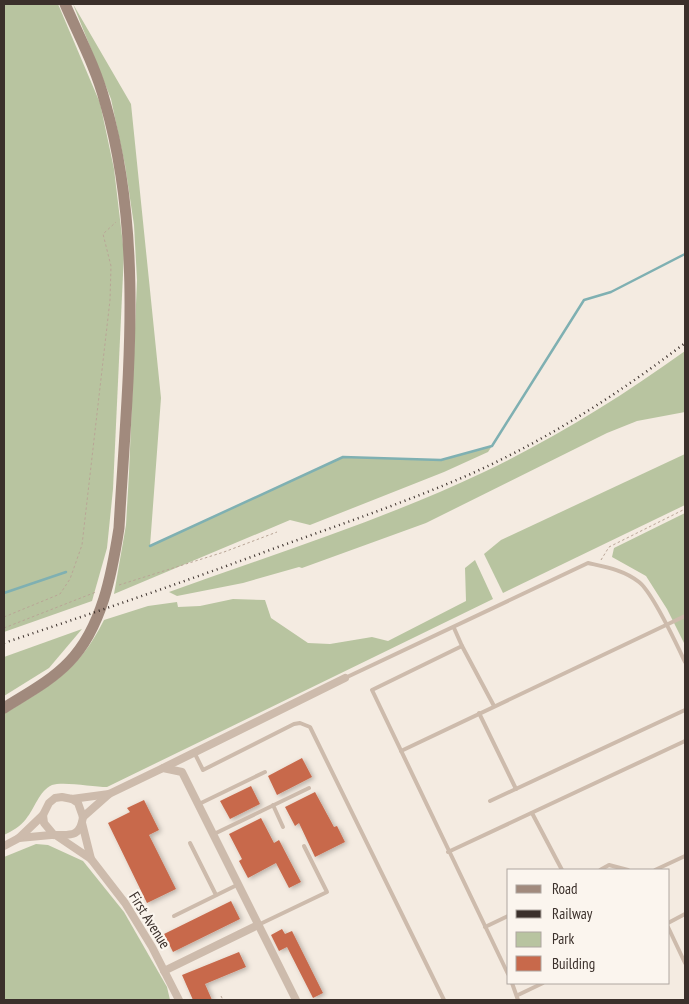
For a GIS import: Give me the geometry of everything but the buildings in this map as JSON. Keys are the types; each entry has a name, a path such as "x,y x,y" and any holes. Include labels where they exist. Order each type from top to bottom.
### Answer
{"main road":[{"path":"4,708 59,672 82,647 93,627 107,588 119,528 132,286 127,216 120,167 105,101 65,4"}],"street":[{"path":"4,846 19,838 43,815 49,802 55,798 72,799 109,794 345,678"},
{"path":"163,768 182,772 200,804 293,999"},
{"path":"19,838 74,834 83,820 109,794"},
{"path":"72,799 78,803 83,820"},
{"path":"43,815 44,823 56,835"},
{"name":"First Avenue","path":"83,820 91,859"},
{"name":"First Avenue","path":"56,835 91,859 138,924 179,1000"},
{"path":"164,971 258,925"}],"lane":[{"path":"345,678 588,563 615,569 640,582 666,623 685,662"},
{"path":"401,751 666,623 685,616"},
{"path":"454,628 494,706"},
{"path":"462,646 372,690 507,972"},
{"path":"490,802 685,710"},
{"path":"479,713 516,789"},
{"path":"194,752 203,770 294,724 300,723 310,727 444,1000"},
{"path":"448,852 685,740"},
{"path":"200,804 265,772"},
{"path":"214,834 309,788"},
{"path":"273,805 283,828"},
{"path":"532,813 561,869"},
{"path":"190,843 216,895"},
{"path":"258,925 327,892 304,846"},
{"path":"657,869 685,856"},
{"path":"602,869 609,866 623,869"},
{"path":"174,916 239,884"},
{"path":"669,922 685,914"},
{"path":"485,928 507,917"},
{"path":"669,929 685,963"},
{"path":"512,984 518,995 518,1000"},
{"path":"518,995 541,984"}],"path":[{"path":"4,617 60,594 70,579 82,545 110,300 112,266 103,234 105,230 127,216"},
{"path":"598,565 609,547 685,509"},
{"path":"4,628 107,588 224,552 277,532"},
{"path":"221,996 223,1000"}],"green space":[{"path":"4,4 58,4 100,103 114,169 124,253 113,489 107,548 92,601 4,632"},
{"path":"73,4 131,104 161,398 150,546 343,457 441,460 492,446 488,452 444,472 310,525 290,520 114,594 126,525 129,473 137,280 134,225 125,165 111,99"},
{"path":"685,351 685,412 637,421 607,433 426,523 302,568 299,567 243,583 177,596 169,592 368,521 484,472 587,416 637,385"},
{"path":"685,454 685,505 503,593 484,554 501,540"},
{"path":"685,513 685,645 667,609 646,576 612,557 614,548"},
{"path":"475,560 493,599 107,787 71,784 52,785 40,795 24,822 4,835 4,714 62,676 84,653 104,620 148,606 177,602 178,607 200,606 233,599 265,600 271,618 308,643 330,644 372,637 388,641 466,601 465,568"},
{"path":"82,629 49,668 4,696 4,657"},
{"path":"36,844 48,845 83,861 124,912 167,987 170,1000 4,1000 4,857"}],"waterway":[{"path":"150,546 343,457 441,460 492,446 584,300 611,292 685,254"},
{"path":"4,593 66,572"}],"railway":[{"path":"4,643 210,572 392,506 489,466 576,418 632,382 685,343"}]}
